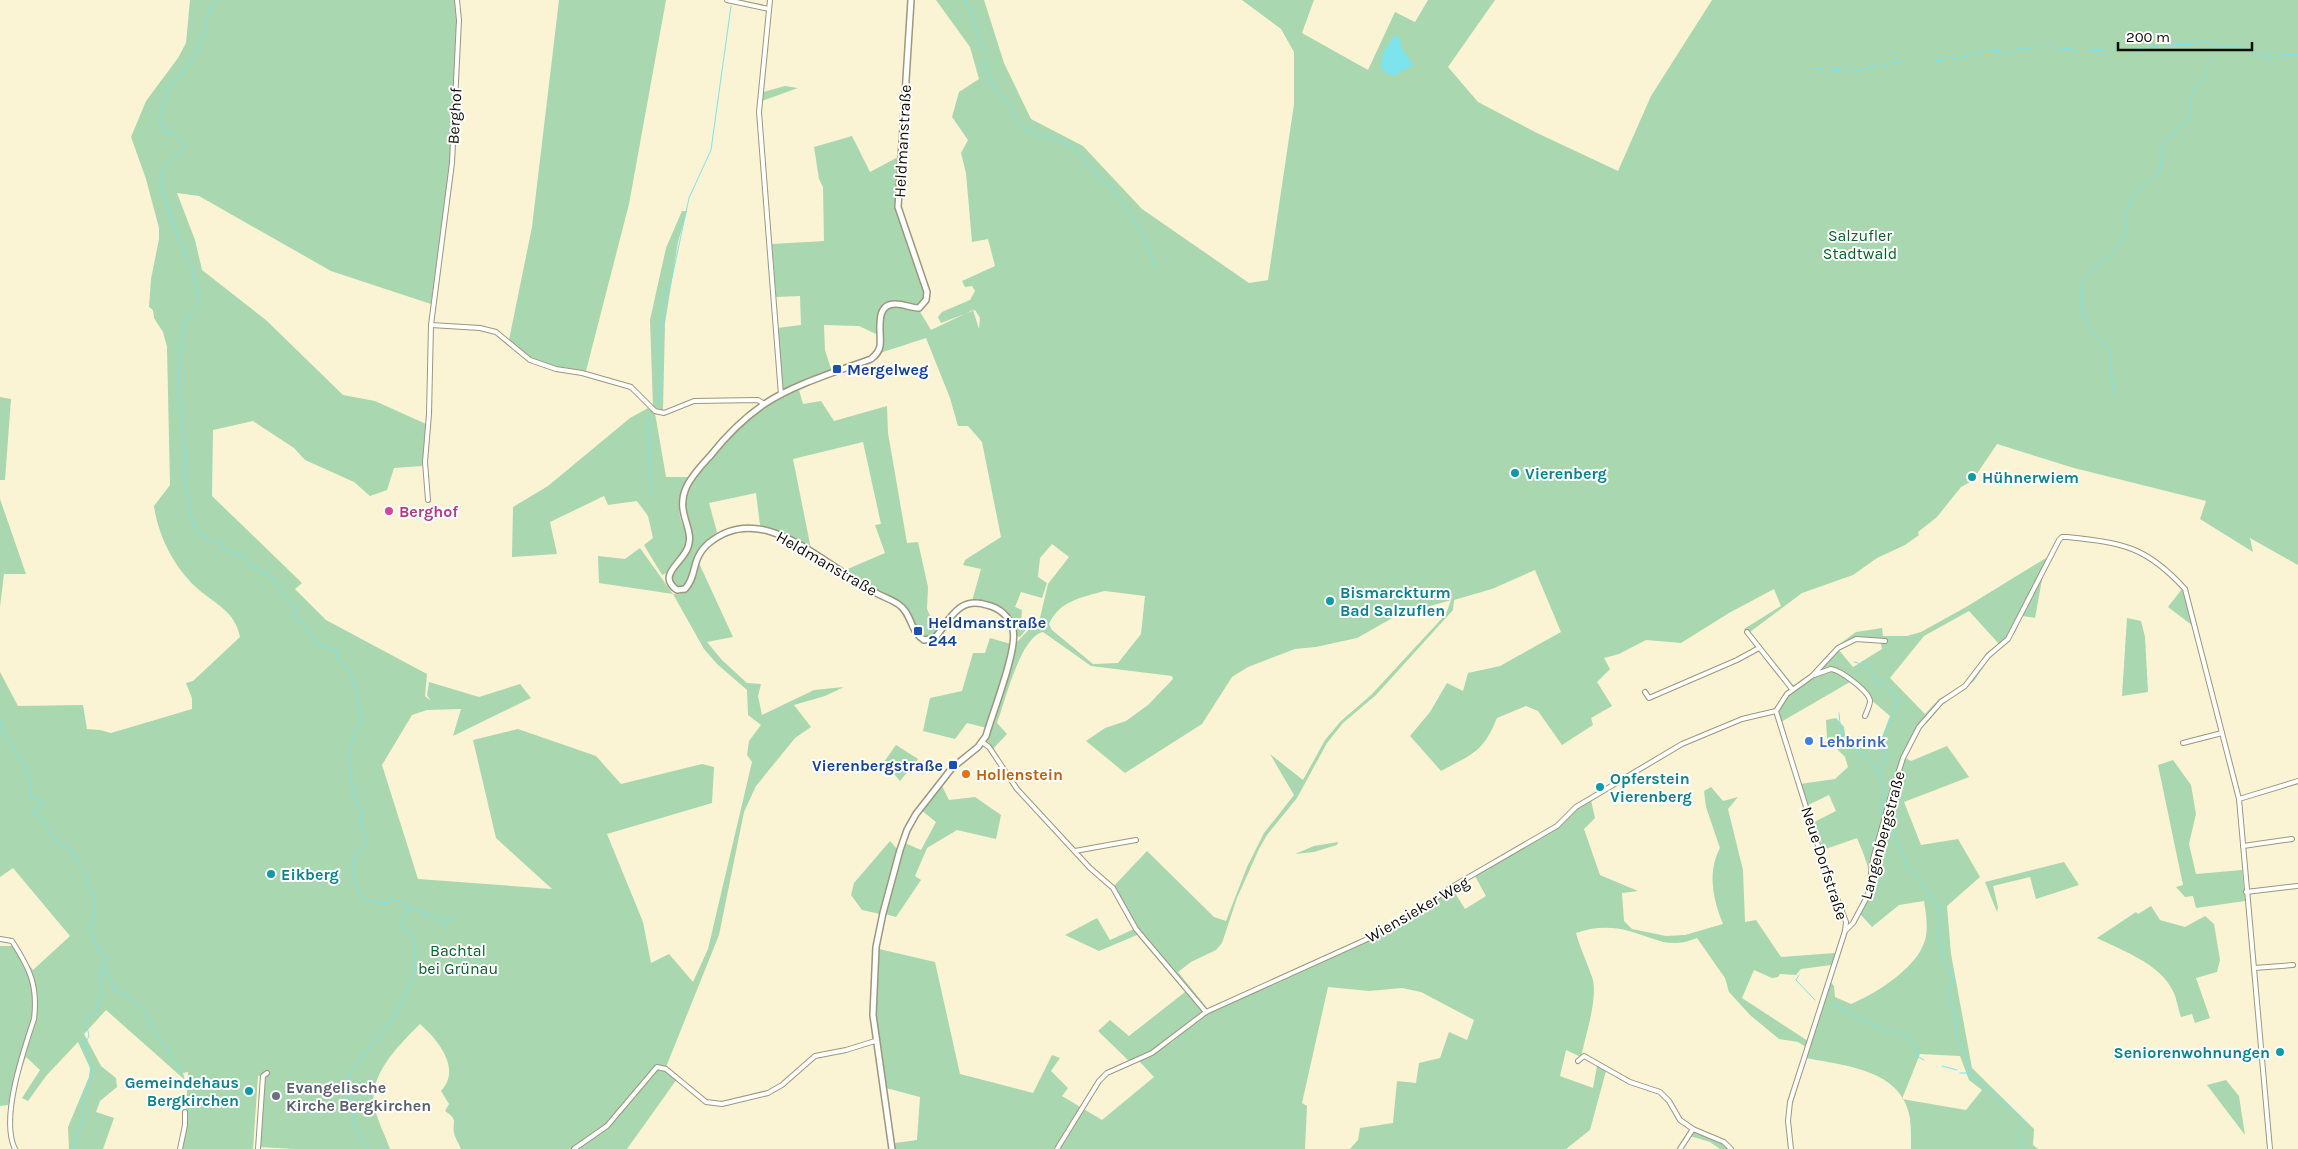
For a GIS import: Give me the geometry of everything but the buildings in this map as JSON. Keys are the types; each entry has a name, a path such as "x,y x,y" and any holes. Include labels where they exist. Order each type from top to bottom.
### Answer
{"main road":[{"name":"Heldmanstraße","path":"911,0 898,207 923,277 926,300 919,308 895,304 884,309 879,317 880,345 878,353 871,359 781,395 764,404 731,432 699,468 686,488 681,506 689,536 689,546 668,580 671,586 677,590 685,589 691,583 697,557 702,550 715,539 733,530 755,528 776,532 786,537 877,594 898,604 907,613 916,633 924,640 935,638 952,613 962,605 978,603 1000,610 1010,622 1014,631 1013,647 982,742"},
{"path":"892,1149 875,1041 873,1015 876,947 892,878 908,830 916,814 952,768 982,742"}],"street":[{"name":"Berghof","path":"428,500 425,462 429,414 430,325 452,163 459,20 457,0"},
{"path":"727,0 769,9"},
{"path":"770,0 759,112 781,395"},
{"path":"430,325 480,328 496,332 530,360 556,369 582,373 631,387 655,411 664,413 694,401 758,400 764,404"},
{"name":"Langenbergstraße","path":"1845,931 1853,923 1868,895 1873,859 1890,799 1903,758 1919,727 1941,702 1965,686 1988,656 2008,639 2052,552 2062,537 2116,543 2132,547 2157,563 2185,589 2239,799 2270,1149"},
{"path":"1747,632 1792,689"},
{"path":"1812,676 1836,650 1846,643 1862,639 1885,641"},
{"path":"1645,692 1649,698 1737,660 1759,648"},
{"path":"1776,711 1782,700 1792,689 1812,676 1831,669 1844,674 1869,697 1870,703 1865,716"},
{"name":"Neue Dorfstraße","path":"1776,711 1821,855 1846,922 1845,931 1790,1102 1788,1121 1791,1149"},
{"name":"Wiensieker Weg","path":"1057,1149 1099,1081 1107,1073 1152,1054 1206,1012 1383,932 1418,911 1450,888 1557,826 1576,807 1682,744 1742,719 1776,711"},
{"path":"2183,743 2222,733"},
{"path":"982,742 989,747 1017,788 1090,868 1113,888 1136,929 1206,1012"},
{"path":"2239,799 2298,781"},
{"path":"2243,846 2292,839"},
{"path":"1075,851 1136,840"},
{"path":"2246,892 2297,886"},
{"path":"0,939 12,941 28,965 32,976 36,1004 34,1019 6,1106 4,1122 10,1143 15,1149"},
{"path":"2254,968 2293,965"},
{"path":"574,1149 607,1126 657,1067 666,1069 706,1102 722,1104 768,1093 782,1084 815,1056 846,1050 875,1041"},
{"path":"1578,1061 1584,1056 1630,1082 1660,1092 1669,1101 1680,1120 1693,1129 1714,1136 1731,1149"},
{"path":"258,1149 263,1076 267,1073"},
{"path":"180,1149 186,1112"},
{"path":"1680,1149 1693,1129"}],"green space":[{"name":"Bachtal bei Grünau","path":"190,0 456,0 457,19 450,162 431,304 331,271 199,196 177,193 195,240 202,270 267,321 343,395 375,401 426,424 422,466 394,468 387,490 370,496 354,482 305,460 294,448 253,421 213,430 212,496 302,583 295,589 326,620 427,674 425,696 431,701 427,695 429,682 479,697 520,684 531,698 453,736 461,709 427,710 412,715 382,765 418,879 552,889 496,838 473,740 518,729 596,756 621,784 702,764 714,767 712,803 607,834 643,922 651,963 669,954 693,982 708,949 752,762 747,755 749,741 761,725 748,715 747,690 717,664 704,649 673,594 680,594 689,588 694,579 698,561 733,637 707,642 722,660 747,683 761,684 758,696 762,715 814,690 844,687 825,696 794,705 811,727 795,738 756,786 744,812 719,935 666,1067 657,1066 602,1129 570,1149 461,1149 454,1133 454,1121 445,1111 449,1104 441,1091 447,1082 449,1074 448,1064 440,1046 420,1024 395,1050 376,1082 374,1105 390,1149 260,1147 264,1075 258,1076 253,1149 181,1149 185,1133 188,1072 183,1073 185,1080 106,1010 84,1034 101,1066 116,1078 117,1087 100,1101 96,1112 114,1118 103,1149 69,1149 68,1127 89,1077 90,1068 78,1042 46,1076 28,1101 22,1098 40,1070 26,1057 8,1105 0,1106 0,946 13,946 33,970 70,936 13,868 0,877 0,672 18,706 83,705 87,729 111,733 192,709 192,698 186,683 193,681 240,637 229,614 198,589 175,562 159,529 154,506 170,485 167,347 163,332 154,318 153,310 149,307 151,279 159,239 159,228 146,179 131,137 146,101 178,58 186,43"},
{"path":"559,0 666,0 629,204 586,371 554,366 531,358 509,340 532,227"},
{"name":"Salzufler Stadtwald","path":"936,0 984,0 1004,63 1031,119 1083,146 1142,209 1249,283 1268,280 1294,104 1294,52 1281,29 1242,0 1314,0 1302,33 1368,70 1395,12 1415,22 1428,0 1495,0 1448,67 1478,102 1537,133 1618,171 1651,96 1712,0 2298,0 2298,565 2250,538 2253,552 2200,519 2206,501 2074,468 1997,444 1972,481 1961,487 1937,517 1918,532 1919,535 1905,545 1877,558 1853,575 1802,593 1750,632 1794,686 1790,689 1744,629 1781,606 1774,589 1729,613 1681,643 1646,640 1619,654 1604,658 1610,669 1597,682 1612,706 1591,718 1593,725 1562,745 1538,711 1526,706 1497,718 1487,739 1481,746 1469,756 1441,771 1410,736 1430,712 1447,683 1463,691 1468,673 1500,666 1561,632 1535,570 1492,589 1454,600 1453,610 1376,695 1343,723 1327,743 1297,798 1267,835 1259,849 1237,898 1222,943 1216,950 1191,962 1178,972 1208,1009 1153,1051 1129,1061 1098,1031 1110,1020 1129,1036 1185,992 1137,935 1099,951 1065,935 1097,918 1110,940 1134,929 1112,888 1147,851 1214,917 1226,921 1247,867 1264,833 1294,795 1270,754 1303,780 1325,740 1341,721 1371,695 1446,614 1451,600 1396,616 1357,638 1316,647 1295,649 1248,667 1232,677 1202,724 1125,773 1086,741 1105,728 1126,721 1148,705 1173,679 1172,676 1091,666 1043,632 1035,636 1020,657 997,723 1007,734 992,750 986,741 1017,642 1040,618 1048,584 1069,557 1052,544 1040,558 1038,577 1047,583 1042,598 1021,592 1015,607 1022,610 1021,622 1029,626 1020,637 1016,636 1011,621 1001,610 988,603 972,601 981,569 963,565 965,560 1001,537 982,442 968,426 958,426 950,398 926,338 880,353 880,324 885,311 889,307 899,305 919,310 931,330 965,314 941,323 938,317 942,312 970,300 975,291 972,286 965,287 962,281 995,266 988,239 972,242 966,173 961,153 968,140 952,117 959,92 979,79 970,47","holes":["975,310 980,318 979,329 973,311","1105,591 1145,596 1141,634 1118,663 1093,664 1052,630 1049,624 1053,616 1065,605 1088,595"]},
{"path":"785,86 798,88 762,101 763,92"},
{"path":"852,136 870,172 898,157 897,208 926,292 922,304 917,306 896,302 883,308 878,335 859,326 824,325 825,350 832,372 783,392 777,328 801,325 800,296 776,297 772,244 824,241 823,187 819,179 814,147"},
{"path":"682,211 687,211 678,242 665,323 663,410 653,407 650,320 666,248"},
{"path":"799,390 803,404 821,401 834,421 887,406 888,433 907,543 918,542 928,587 927,609 937,631 931,637 922,637 908,611 843,571 885,553 875,525 881,524 863,442 793,459 811,549 787,535 760,525 756,493 709,503 717,532 696,554 687,583 678,588 672,584 672,574 691,545 691,535 684,515 683,505 687,491 695,476 721,445 751,418 778,399"},
{"path":"0,397 11,399 5,480 0,480"},
{"path":"648,408 655,413 666,477 690,477 679,502 680,515 687,539 686,545 670,570 662,575 644,545 653,538 648,516 637,501 608,505 604,496 550,522 557,554 512,557 513,507 548,486 630,418"},
{"path":"0,499 26,574 4,574 0,607"},
{"path":"640,548 673,594 599,583 598,556 625,559"},
{"path":"2046,558 2035,618 2022,616 2016,631 1989,659 1974,681 1942,705 1926,724 1924,721 1904,757 1911,761 1947,746 1969,777 1904,802 1921,845 1958,839 1980,877 1947,906 1951,954 1972,1068 2034,1129 2033,1145 2038,1149 1911,1149 1910,1118 1903,1099 1966,1110 1982,1090 1969,1080 1960,1056 1920,1054 1902,1098 1896,1089 1870,1073 1806,1058 1830,981 1834,986 1835,997 1851,1004 1871,994 1893,980 1912,962 1924,943 1927,928 1924,901 1899,905 1872,927 1860,914 1870,884 1868,867 1857,838 1823,850 1814,822 1836,811 1829,795 1808,805 1800,784 1835,779 1848,767 1845,757 1827,739 1826,720 1836,718 1844,727 1846,741 1853,746 1877,750 1890,716 1850,682 1781,722 1778,712 1789,695 1838,649 1853,667 1882,649 1880,639 1856,637 1837,646 1856,632 1882,628 1883,636 1907,636 1921,632","holes":["1969,611 1999,644 1986,653 1973,674 1964,684 1939,699 1925,714 1890,678 1924,636"]},
{"path":"2182,589 2193,626 2168,607"},
{"path":"2127,618 2141,621 2145,637 2148,692 2122,696"},
{"path":"990,638 1011,644 987,728 967,723 955,739 923,731 930,698 962,691 973,653 985,653"},
{"path":"896,745 918,759 900,781 884,762"},
{"path":"2173,760 2191,785 2196,814 2189,844 2196,874 2242,870 2245,901 2196,908 2193,896 2185,897 2176,887 2183,885 2158,765"},
{"path":"941,784 949,800 975,797 1001,815 996,839 957,830 927,848 915,876 921,880 896,917 885,914 905,843 921,850 936,822 921,810"},
{"path":"1711,787 1723,801 1738,797 1728,809 1743,870 1745,922 1756,920 1781,957 1835,953 1831,965 1801,969 1796,975 1780,974 1778,977 1772,978 1754,970 1742,998 1808,1041 1806,1047 1798,1042 1779,1039 1750,1015 1729,992 1725,978 1697,938 1670,943 1622,929 1595,928 1576,933 1594,985 1593,1005 1581,1057 1566,1050 1560,1076 1593,1088 1597,1066 1606,1071 1590,1130 1566,1149 1350,1149 1358,1140 1360,1128 1393,1123 1397,1081 1416,1083 1419,1063 1440,1058 1449,1032 1467,1040 1474,1020 1421,992 1402,988 1369,991 1328,987 1302,1103 1307,1106 1305,1149 895,1149 895,1143 917,1140 920,1097 886,1088 877,1041 876,989 879,949 935,962 960,1074 1033,1093 1052,1055 1060,1058 1051,1071 1068,1088 1062,1096 1102,1120 1154,1077 1139,1061 1172,1042 1207,1013 1383,933 1452,888 1465,909 1486,896 1475,876 1558,827 1578,808 1591,800 1595,818 1584,829 1600,875 1638,891 1622,893 1624,921 1632,929 1666,936 1685,935 1723,924 1716,905 1713,886 1714,867 1720,848 1706,807 1704,791"},
{"path":"890,841 898,850 880,914 862,910 851,895 854,883"},
{"path":"1338,842 1337,845 1314,852 1295,854 1314,846"},
{"path":"2064,862 2079,885 2036,899 2030,877 1993,886 1998,907 1997,912 1985,882"},
{"path":"2151,906 2160,920 2185,927 2205,916 2214,924 2220,960 2217,972 2196,978 2210,1018 2195,1023 2192,1014 2181,1017 2173,991 2159,973 2140,959 2097,938 2136,912 2138,914"},
{"path":"658,1070 665,1070 677,1079 627,1149 577,1149 607,1127"},
{"path":"2226,1080 2239,1096 2245,1135 2207,1085"},
{"path":"1694,1130 1723,1143 1729,1149 1720,1149 1710,1142 1690,1136"}],"water":[{"path":"1395,35 1400,38 1401,47 1413,65 1393,76 1384,72 1381,67 1383,53"}],"waterway":[{"path":"199,302 193,270 186,257 160,186 160,179 165,168 184,145 171,131 164,133 164,126 158,122 166,98 166,88 178,79 193,58 204,32 209,10 216,0"},
{"path":"964,0 970,9 983,50"},
{"path":"658,403 660,391 660,357 658,346 666,289 670,287 689,198 711,150 731,6"},
{"path":"2168,44 2191,45 2204,41 2218,47 2233,45 2267,57 2290,54 2298,55"},
{"path":"1812,68 1850,72 1902,61 1930,62 1988,51 2044,47 2120,52 2164,45"},
{"path":"985,59 996,91 1012,104 1013,114 1017,122 1032,132 1060,140 1067,144 1105,184 1109,183 1142,234 1156,267"},
{"path":"2115,397 2110,352 2084,318 2081,305 2081,288 2084,280 2121,242 2125,232 2124,221 2134,194 2138,188 2161,171 2160,150 2173,132 2188,120 2191,111 2192,93 2207,73 2206,69"},
{"path":"197,306 183,324 179,385 185,458 184,476 193,524 199,533 216,544 219,542 227,551 242,556 254,568 273,578 287,600 296,606 293,617 301,620 315,642 336,651 338,660 350,671 359,698 357,704 361,721 349,748 353,797 362,812 361,827 368,844 353,860 353,877 362,898 380,902 399,900 407,904 404,921 401,925 406,932 411,932 414,935 416,971 394,1017 349,1073 347,1097 352,1099 354,1126 369,1149"},
{"path":"650,417 648,430 651,492"},
{"path":"1854,662 1869,666 1876,681 1881,680"},
{"path":"1881,814 1885,790 1877,771 1888,756 1880,746 1898,701 1884,683"},
{"path":"1839,713 1841,735 1844,740 1873,763 1877,771"},
{"path":"0,719 2,730 26,769 29,777 30,795 40,800 42,804 34,810 34,813 45,822 52,838 75,853 76,862 85,872 87,885 95,901 91,933 99,951 107,957 104,965 115,990 131,998 146,1013 152,1028 170,1052 181,1072"},
{"path":"1888,821 1907,866 1919,877 1930,897 1940,907 1938,915 1942,920 1937,934 1942,960 1950,970 1954,983 1949,984 1948,993 1956,1018 1956,1033 1968,1060 1968,1073 1973,1078 1979,1078 1990,1091 2023,1119 2025,1125 2022,1128"},
{"path":"407,908 432,915 441,921 455,917"},
{"path":"441,921 448,930"},
{"path":"74,1149 84,1118 82,1103 84,1092 92,1073 83,1042 86,1042 89,1036 85,1018 95,1012 98,1007 100,1001 100,976 104,965"},
{"path":"1799,975 1796,980 1815,1000"},
{"path":"1833,1004 1884,1030 1902,1032 1916,1046 1917,1056 1924,1060"},
{"path":"1942,1066 1957,1070"},
{"path":"1960,1073 1968,1073"},
{"path":"2020,1130 2021,1149"}],"place":[{"name":"Mergelweg","path":"837,369"},
{"name":"Vierenberg","path":"1515,473"},
{"name":"Hühnerwiem","path":"1972,477"},
{"name":"Berghof","path":"389,511"},
{"name":"Bismarckturm Bad Salzuflen","path":"1330,601"},
{"name":"Heldmanstraße 244","path":"918,631"},
{"name":"Lehbrink","path":"1809,741"},
{"name":"Vierenbergstraße","path":"953,765"},
{"name":"Hollenstein","path":"966,774"},
{"name":"Opferstein Vierenberg","path":"1600,787"},
{"name":"Eikberg","path":"271,874"},
{"name":"Seniorenwohnungen","path":"2280,1052"},
{"name":"Gemeindehaus Bergkirchen","path":"249,1091"},
{"name":"Evangelische Kirche Bergkirchen","path":"276,1096"}]}
